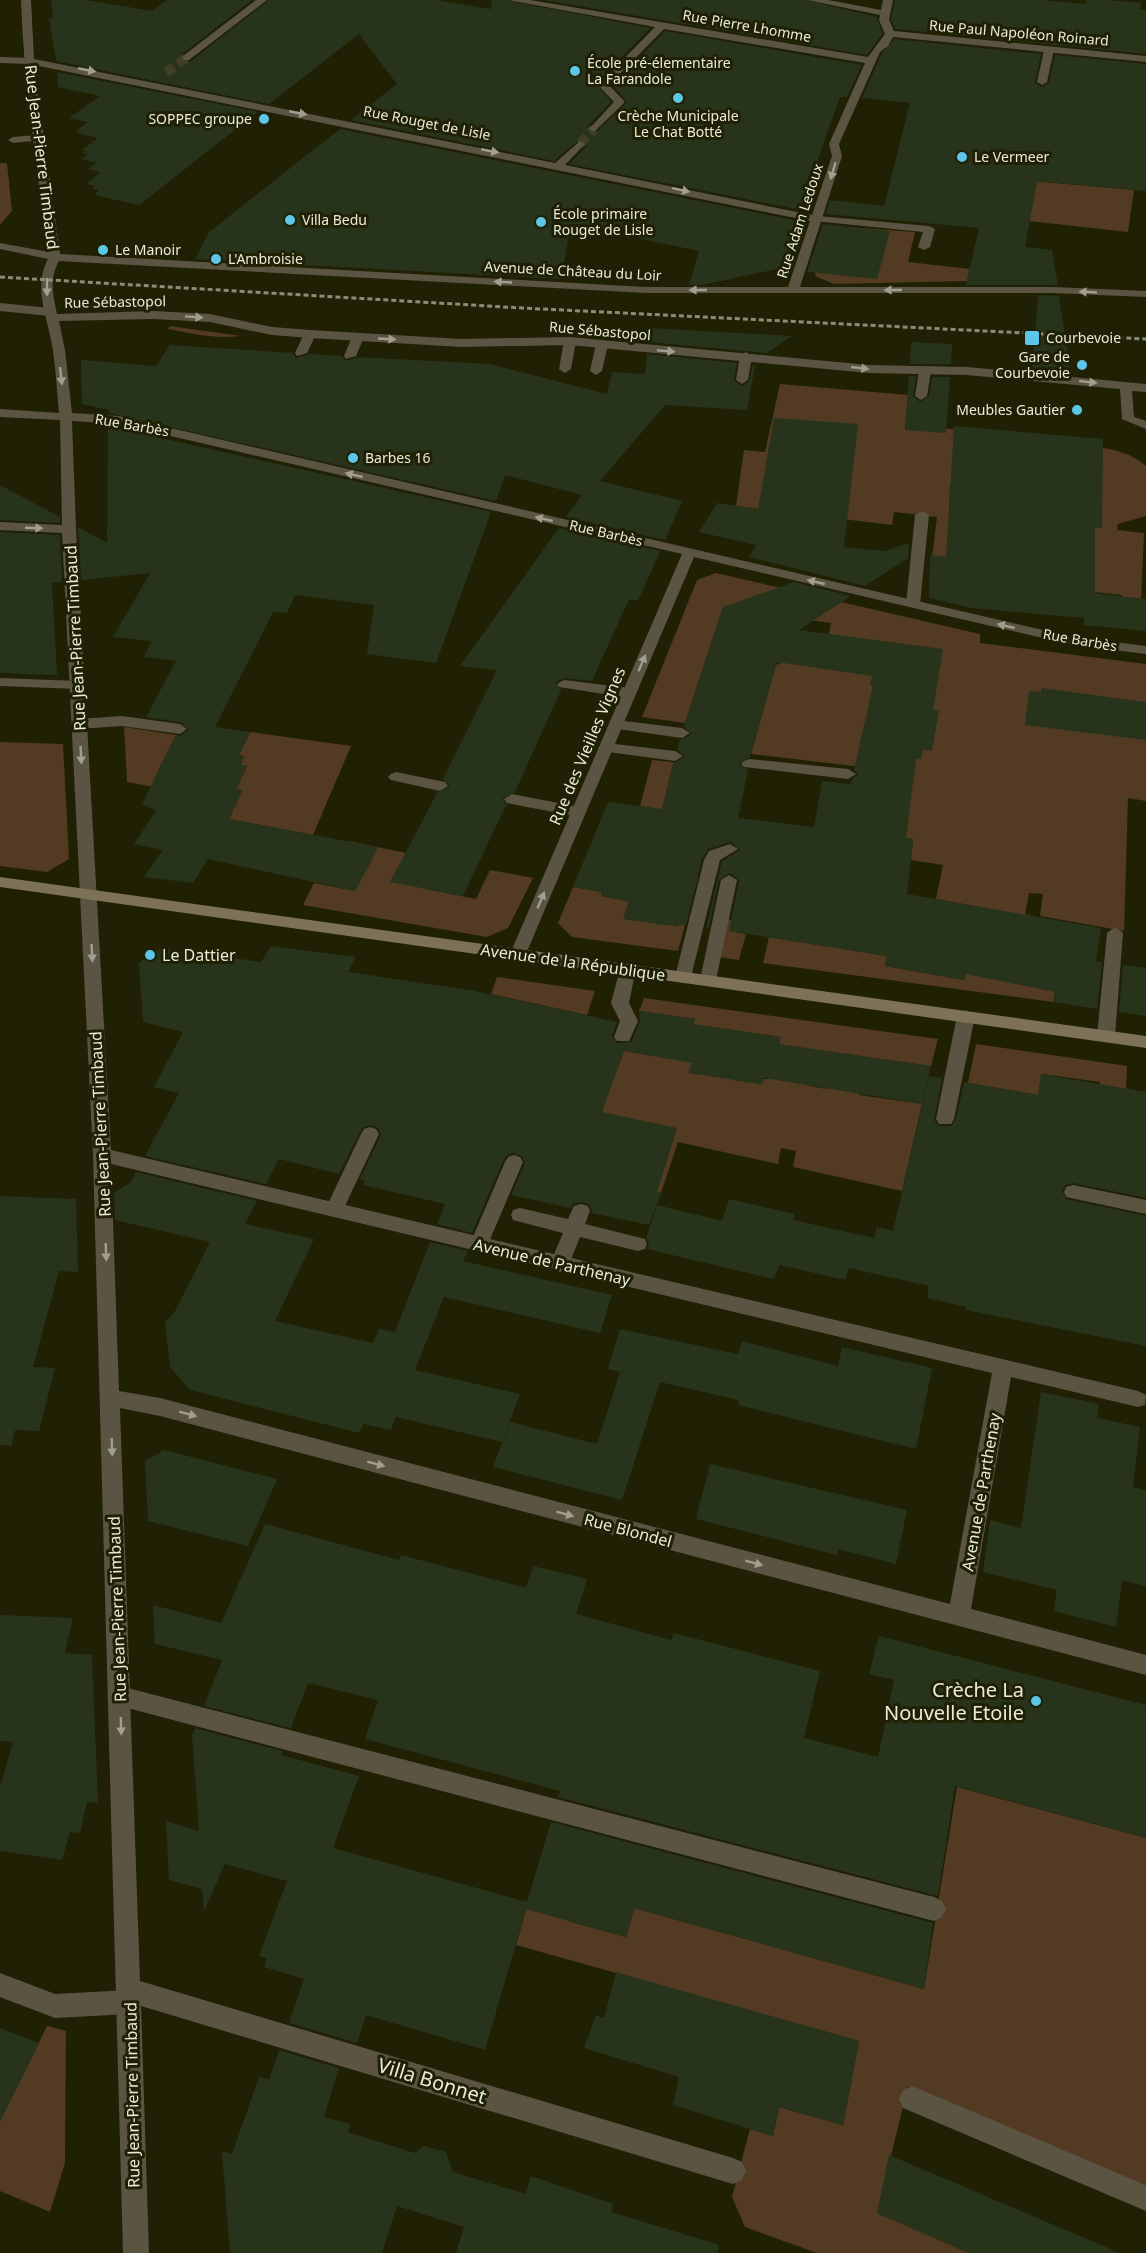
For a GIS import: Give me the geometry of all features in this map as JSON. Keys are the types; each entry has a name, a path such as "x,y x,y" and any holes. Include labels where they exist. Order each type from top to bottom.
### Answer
{"street":[{"name":"Rue Jean-Pierre Timbaud","path":"26,0 37,138 55,257 48,272 47,295 59,350 66,415 69,529 102,1155 130,1996 136,2253"},
{"path":"186,58 262,0"},
{"name":"Rue Pierre Lhomme","path":"513,0 541,2 623,19 871,61"},
{"path":"812,0 884,13"},
{"path":"888,0 884,20 890,34"},
{"path":"610,6 623,19"},
{"path":"594,129 620,102 603,85 666,26"},
{"name":"Rue Paul Napoléon Roinard","path":"890,34 1146,59"},
{"name":"Rue Adam Ledoux","path":"793,290 837,156 834,144 844,116 853,103 876,50 885,44 890,34"},
{"path":"1042,82 1049,50"},
{"path":"0,51 29,57"},
{"path":"0,60 29,57"},
{"name":"Rue Rouget de Lisle","path":"29,57 155,81 818,219 928,229 924,248"},
{"path":"13,140 37,138"},
{"path":"559,165 580,144"},
{"name":"Avenue de Château du Loir","path":"0,246 55,257 645,290 1053,290 1146,294"},
{"name":"Rue Sébastopol","path":"0,307 51,315 153,315 210,318 272,331 358,337 461,343 570,341 869,369 967,370 1146,388"},
{"path":"301,353 310,334"},
{"path":"350,356 358,337"},
{"path":"565,369 570,341"},
{"path":"596,371 602,344"},
{"path":"742,380 746,356"},
{"path":"921,396 925,371"},
{"path":"1131,386 1126,390 1128,419 1146,425"},
{"name":"Rue Barbès","path":"0,413 66,415 119,420 1073,641 1146,650"},
{"path":"913,604 922,515"},
{"path":"0,526 69,529"},
{"name":"Rue des Vieilles Vignes","path":"518,954 689,553"},
{"path":"0,682 78,685"},
{"path":"564,684 629,693"},
{"path":"79,724 122,722 180,729"},
{"path":"616,725 682,733"},
{"path":"606,748 675,756"},
{"path":"749,764 848,774"},
{"path":"396,777 440,786"},
{"path":"512,799 579,812"},
{"path":"683,977 712,860 715,855 730,849"},
{"path":"708,980 729,880"},
{"name":"Avenue de la République","path":"0,882 1146,1041"},
{"path":"1106,1036 1115,933"},
{"path":"623,1036 629,1021 620,1003 628,969"},
{"path":"945,1119 966,1016"},
{"path":"334,1210 370,1134"},
{"name":"Avenue de Parthenay","path":"102,1155 1138,1399"},
{"path":"479,1245 514,1162"},
{"path":"1073,1192 1146,1207"},
{"path":"520,1215 577,1219 638,1244"},
{"path":"560,1264 577,1219"},
{"name":"Avenue de Parthenay","path":"958,1617 1003,1367"},
{"name":"Rue Blondel","path":"110,1398 160,1407 1146,1665"},
{"path":"120,1696 934,1909"},
{"name":"Villa Bonnet","path":"0,1985 55,2006 130,1996 733,2171"},
{"path":"912,2099 1146,2198"}],"shaded area":[{"path":"0,163 7,163 12,211 0,225"},
{"path":"1009,179 1134,190 1128,232 1020,220"},
{"path":"861,228 915,232 908,262 970,269 967,281 834,284 815,276 819,253 852,256"},
{"path":"170,326 241,336 204,336 168,329"},
{"path":"780,384 908,395 905,430 935,428 977,431 976,487 950,485 949,518 1095,535 1095,527 1102,528 1102,509 1039,444 1109,449 1135,458 1146,466 1146,516 1118,524 1117,530 1144,533 1141,602 1122,600 1122,595 930,574 937,517 894,512 892,525 736,506 744,450 765,452"},
{"path":"716,573 980,634 980,643 1146,664 1146,801 1128,798 1124,931 1040,916 1043,894 1029,893 1025,914 1030,915 1022,954 1061,961 1053,1002 763,963 769,937 887,956 885,966 964,980 979,907 936,899 943,865 911,860 913,839 844,830 914,773 751,754 776,665 795,657 824,660 831,623 777,616 730,605 723,607 685,723 642,717 697,580"},
{"path":"124,727 177,735 172,745 170,764 162,763 156,776 175,791 127,782"},
{"path":"250,732 351,746 313,835 229,819 242,790 236,789 247,766 241,765 244,756 239,755"},
{"path":"0,742 63,744 69,859 47,872 0,866"},
{"path":"652,760 674,762 662,809 693,876 698,877 678,951 572,937 558,923 573,887 602,892 601,896 629,901 624,919 678,926 687,893 652,808 640,806"},
{"path":"349,841 430,858 426,889 476,899 490,870 533,878 508,928 487,937 303,905 314,883 355,891 373,857 346,847"},
{"path":"726,919 738,921 735,932 746,934 739,960 718,957"},
{"path":"497,977 595,991 587,1015 491,994"},
{"path":"644,998 938,1039 931,1066 779,1045 780,1037 726,1029 734,1080 762,1084 764,1079 769,1079 771,1075 810,1083 810,1086 826,1089 827,1085 859,1089 859,1095 922,1104 902,1191 793,1167 796,1151 781,1148 778,1164 678,1142 661,1193 524,1164 544,1112 612,1083 624,1051 679,1060 695,1019 639,1011"},
{"path":"976,1044 1127,1066 1126,1089 1100,1086 1100,1082 1042,1074 1038,1095 968,1083"},
{"path":"957,1787 1146,1838 1146,2185 908,2086 877,2213 969,2253 817,2253 745,2227 732,2197 750,2129 773,2136 779,2107 843,2125 859,2041 516,1945 528,1903 571,1922 626,1937 634,1908 924,1989"},
{"path":"47,2026 66,2031 65,2163 50,2212 0,2191 0,2121"}],"building":[{"path":"51,0 86,0 152,11 167,0 252,0 182,54 183,62 190,62 269,0 435,0 491,9 492,0 506,0 650,28 596,83 611,102 587,127 588,131 594,134 627,102 612,85 665,31 862,65 847,97 840,97 826,136 805,198 815,199 811,212 569,164 587,146 586,142 580,139 554,161 351,120 397,84 359,34 269,104 56,61 49,18 53,19"},
{"path":"544,0 805,0 877,17 882,34 867,55"},
{"path":"895,0 1042,0 1086,4 1086,0 1107,0 1141,3 1140,9 1146,10 1146,54 896,29 891,20"},
{"path":"894,39 1041,54 1035,82 1041,87 1049,82 1055,55 1146,64 1146,191 1037,181 1025,247 1052,250 1058,285 966,285 979,228 826,214 830,200 884,206 910,103 862,98 882,53"},
{"path":"57,72 258,112 139,205 94,195 99,190 92,189 96,186 86,184 101,172 88,169 97,163 81,159 88,155 82,153 86,151 82,150 98,138 77,133 80,132 76,131 88,122 69,118 100,96 58,87"},
{"path":"340,129 807,223 791,270 777,269 702,285 689,285 699,251 571,224 561,279 195,259 209,232"},
{"path":"823,224 890,231 877,279 807,272"},
{"path":"1038,295 1059,296 1071,375 1032,371"},
{"path":"650,328 792,336 767,353 649,342"},
{"path":"911,342 952,344 951,364 910,364"},
{"path":"170,345 293,353 296,358 309,354 342,356 345,361 358,357 489,364 607,394 612,372 645,374 647,354 737,363 734,380 741,386 749,382 753,364 755,365 747,410 665,405 600,481 682,501 665,540 566,517 582,495 505,475 496,501 109,413 109,410 82,404 81,360 156,366"},
{"path":"909,376 916,376 913,396 920,402 929,396 932,377 950,377 946,433 905,430"},
{"path":"774,418 858,424 844,547 885,551 909,543 908,558 865,586 749,557 756,545 699,532 717,503 758,509"},
{"path":"108,426 491,512 436,663 367,654 374,605 295,595 287,613 273,612 215,727 250,732 239,755 244,756 241,765 247,765 236,789 243,790 229,819 378,847 355,891 208,859 193,883 144,877 163,850 134,844 156,811 142,804 175,736 181,736 189,729 180,722 146,717 176,661 144,657 152,641 113,637 150,573 81,580 78,527 107,543"},
{"path":"954,426 1103,439 1102,528 1095,527 1095,593 1146,599 1146,631 1084,625 1084,618 971,608 929,598 930,555 946,557"},
{"path":"0,485 60,517 60,523 0,520"},
{"path":"559,528 660,551 638,601 629,599 592,681 564,678 555,683 561,690 515,792 502,799 509,806 505,807 463,896 390,882 437,793 450,786 443,779 497,670 460,666"},
{"path":"0,532 60,535 62,582 52,583 57,675 0,673"},
{"path":"794,582 851,596 799,630 943,649 933,710 939,711 932,751 923,750 921,759 916,759 906,838 913,839 907,894 1101,928 1096,961 1102,962 1097,1009 1053,1002 1055,992 966,974 965,980 885,966 887,956 729,931 739,880 730,873 719,880 709,928 706,928 722,861 740,850 731,842 708,849 702,859 686,925 665,925 623,919 629,901 601,896 602,892 573,887 608,802 662,809 673,763 685,757 677,749 680,740 692,734 684,727 723,607","holes":["777,662 872,676 870,685 873,686 854,770 858,775 852,779 851,784 822,781 814,827 738,818 748,770 739,764 750,757"]},
{"path":"1041,688 1146,702 1146,740 1025,725 1029,691 1041,692"},
{"path":"271,946 356,957 348,972 470,990 617,1022 612,1036 617,1043 631,1042 640,1022 639,1011 695,1019 693,1024 781,1037 779,1044 931,1066 922,1104 764,1078 762,1084 688,1073 692,1063 624,1051 602,1112 677,1128 657,1192 661,1193 649,1225 592,1213 590,1205 582,1202 573,1204 570,1208 511,1195 525,1163 522,1156 513,1153 507,1155 503,1161 472,1233 437,1224 445,1204 363,1185 365,1180 360,1179 381,1135 378,1128 371,1125 362,1128 339,1174 279,1159 266,1184 145,1156 179,1093 154,1087 183,1032 143,1022 139,963 161,948 261,962"},
{"path":"1123,965 1146,968 1146,1016 1119,1012"},
{"path":"1041,1074 1146,1092 1146,1198 1073,1183 1065,1185 1062,1191 1066,1199 1146,1216 1146,1346 966,1310 967,1307 927,1298 929,1286 849,1268 845,1280 780,1265 773,1279 647,1249 649,1243 646,1238 657,1205 722,1221 729,1199 794,1214 793,1220 874,1238 877,1227 893,1231 929,1076 942,1078 934,1120 939,1126 951,1126 956,1119 964,1082 1038,1095"},
{"path":"136,1172 257,1201 245,1224 314,1239 275,1321 373,1343 379,1329 395,1332 430,1242 468,1251 463,1261 612,1295 600,1333 444,1297 415,1370 520,1394 502,1442 396,1417 391,1430 363,1424 359,1433 190,1390 170,1367 165,1322 174,1313 210,1242 115,1220 114,1193 131,1182"},
{"path":"0,1196 76,1199 78,1272 59,1271 33,1367 55,1368 39,1431 15,1430 11,1446 0,1445"},
{"path":"620,1329 738,1354 742,1341 838,1366 842,1347 932,1368 916,1449 738,1405 739,1400 660,1382 622,1500 493,1467 510,1422 597,1444 620,1372 608,1369"},
{"path":"1041,1392 1099,1404 1097,1418 1140,1427 1133,1487 1146,1490 1146,1586 1122,1580 1116,1627 1054,1611 1057,1590 983,1572 990,1520 1021,1528"},
{"path":"164,1450 277,1479 248,1546 148,1521 145,1461"},
{"path":"710,1464 907,1510 896,1564 838,1549 837,1555 696,1519"},
{"path":"265,1524 399,1560 401,1555 526,1588 533,1566 587,1579 576,1614 671,1640 674,1633 820,1671 804,1738 878,1757 894,1680 869,1674 879,1636 1146,1705 1146,1838 955,1786 938,1896 558,1797 560,1791 365,1739 378,1700 308,1683 291,1728 204,1706 222,1660 155,1644 153,1605 221,1623"},
{"path":"0,1615 73,1618 65,1653 92,1655 98,1803 87,1802 80,1833 70,1832 62,1860 0,1851 0,1787 13,1742 0,1741"},
{"path":"195,1728 282,1751 281,1755 359,1776 333,1848 527,1902 551,1822 933,1923 924,1989 634,1908 626,1937 526,1909 485,2050 366,2015 357,2043 289,2023 304,1979 264,1967 267,1958 259,1956 287,1881 225,1864 204,1911 202,1889 169,1880 166,1821 199,1831 192,1735"},
{"path":"616,1972 859,2041 843,2125 779,2107 773,2136 673,2105 679,2077 584,2048 596,2015 604,2018"},
{"path":"0,2028 39,2043 0,2121"},
{"path":"279,2050 339,2068 324,2117 350,2124 348,2132 415,2153 424,2146 446,2152 453,2172 526,2194 531,2176 613,2204 612,2212 719,2245 718,2253 456,2253 464,2227 397,2206 382,2253 230,2253 222,2151 232,2154 259,2077 269,2080"},
{"path":"889,2155 1120,2253 969,2253 877,2213"}],"tunnel":[{"path":"166,73 186,58"},
{"path":"580,144 594,129"}],"railway":[{"path":"0,277 522,308 1146,339"}],"place":[{"name":"École pré-élementaire La Farandole","path":"575,71"},
{"name":"Crèche Municipale Le Chat Botté","path":"678,98"},
{"name":"SOPPEC groupe","path":"264,119"},
{"name":"Le Vermeer","path":"962,157"},
{"name":"Villa Bedu","path":"290,220"},
{"name":"École primaire Rouget de Lisle","path":"541,222"},
{"name":"Le Manoir","path":"103,250"},
{"name":"L'Ambroisie","path":"216,259"},
{"name":"Courbevoie","path":"1032,338"},
{"name":"Gare de Courbevoie","path":"1082,365"},
{"name":"Meubles Gautier","path":"1077,410"},
{"name":"Barbes 16","path":"353,458"},
{"name":"Le Dattier","path":"150,955"},
{"name":"Crèche La Nouvelle Etoile","path":"1036,1701"}]}
